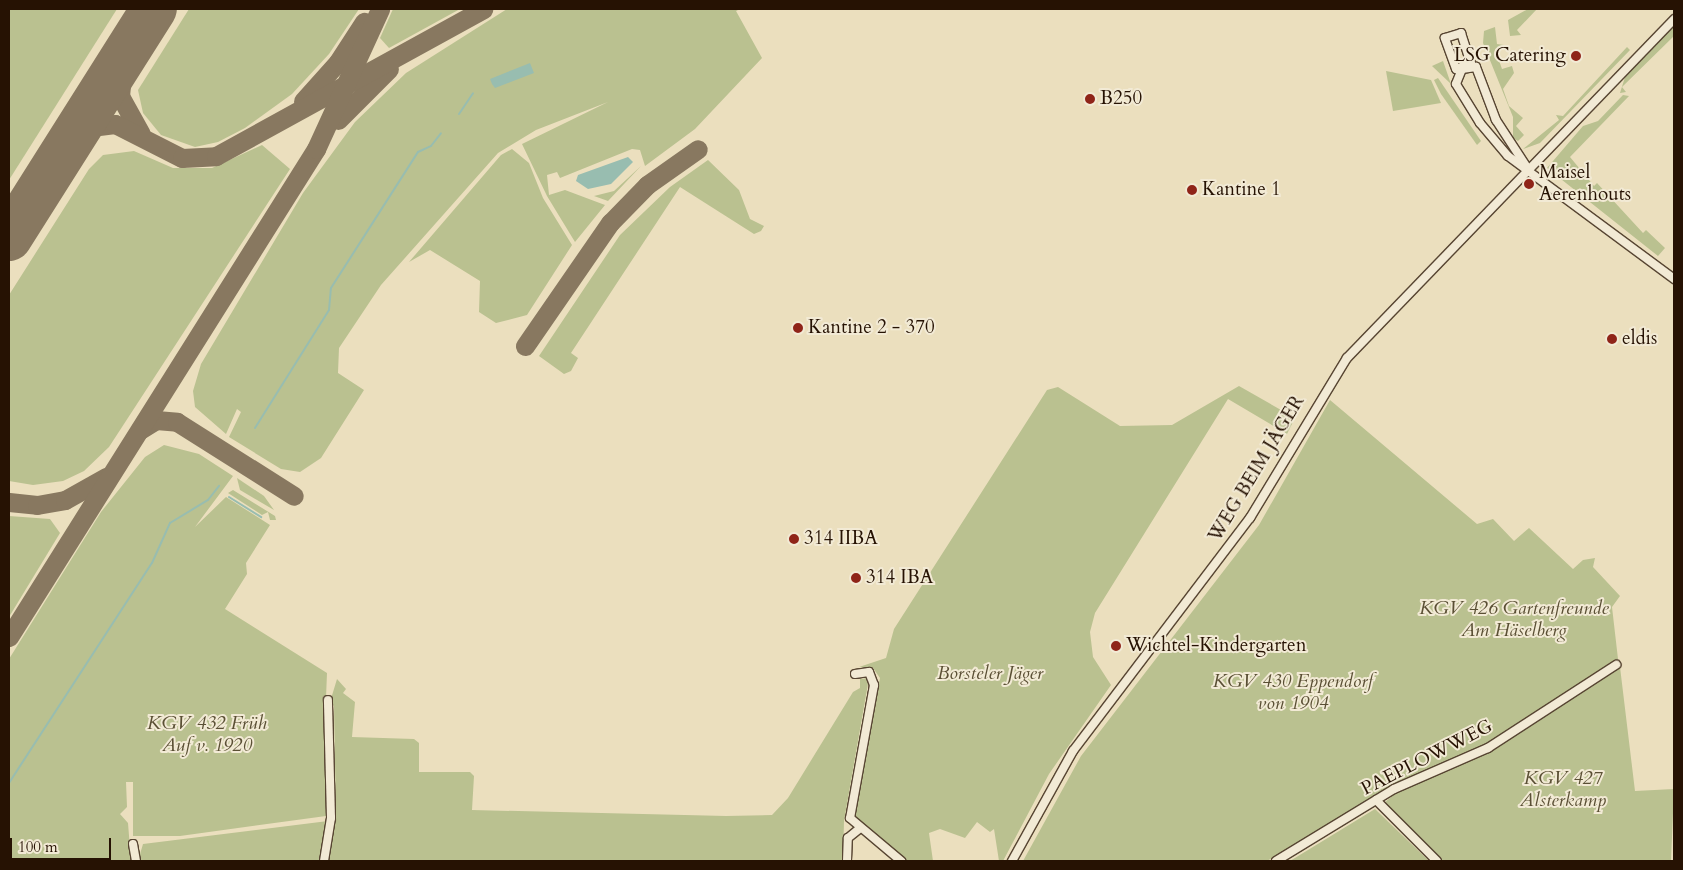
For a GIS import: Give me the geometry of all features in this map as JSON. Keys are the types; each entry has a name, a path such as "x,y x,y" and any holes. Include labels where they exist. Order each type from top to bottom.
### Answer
{"street":[{"name":"WEG BEIM JÄGER","path":"1012,861 1073,751 1250,518 1347,358 1674,19"},
{"path":"1461,33 1471,64 1454,68 1446,36 1461,33"},
{"path":"1528,169 1496,120 1476,67 1462,69 1456,84 1472,111 1508,156 1674,279"},
{"name":"PAEPLOWWEG","path":"1276,861 1376,800 1488,748 1616,665"},
{"path":"855,674 869,672 874,685 850,818 858,829 901,861"},
{"path":"324,861 331,818 328,700"},
{"path":"1376,800 1437,861"},
{"path":"847,861 848,838 858,829"},
{"path":"133,844 136,861"}],"green space":[{"path":"9,9 117,9 9,180"},
{"path":"189,9 359,9 329,54 292,94 245,128 218,142 195,147 161,135 143,113 138,90"},
{"path":"393,9 460,9 389,48 380,38"},
{"path":"507,9 740,9 736,11 762,58 695,129 645,166 640,150 632,149 560,178 557,172 547,175 549,195 565,190 605,205 575,242 547,196 522,144 608,102 536,130 498,153 381,285 339,348 338,373 364,390 321,458 300,472 281,469 229,437 241,412 237,409 226,434 195,407 193,391 201,364 303,193 355,122 406,73"},
{"path":"1528,9 1537,9 1517,30 1521,35 1510,36 1508,20"},
{"path":"1674,23 1674,36 1622,87 1626,92 1620,93 1626,74"},
{"path":"1495,27 1497,44 1504,45 1495,49 1502,69 1512,66 1514,73 1503,89 1509,106 1523,118 1516,126 1524,135 1518,141 1513,138 1513,117 1483,43 1484,31"},
{"path":"1627,47 1630,50 1540,143 1523,149 1559,120 1556,115 1563,116"},
{"path":"1443,61 1451,84 1432,66"},
{"path":"1386,71 1431,80 1441,103 1393,111"},
{"path":"1438,78 1481,141 1477,145 1441,94 1434,80"},
{"path":"1623,95 1629,96 1570,157 1594,186 1597,183 1643,233 1646,230 1665,248 1658,256 1547,168 1583,126 1598,121"},
{"path":"262,145 290,169 109,447 84,471 63,481 33,485 9,481 9,295 89,169 103,155 134,151 173,168 212,168"},
{"path":"512,149 529,163 543,198 572,245 527,315 496,323 479,312 480,281 430,250 409,262 501,155"},
{"path":"708,160 739,190 750,219 764,226 761,231 754,234 680,187 571,353 578,358 571,371 564,374 539,356 620,235 670,187"},
{"path":"641,166 608,201 594,196 614,191"},
{"name":"Borsteler Jäger","path":"1239,386 1295,418 1287,434 1228,399 1095,613 1090,632 1093,657 1111,685 1049,774 1003,861 999,861 994,829 990,832 977,822 965,838 940,829 929,833 933,861 907,861 852,820 880,678 873,668 859,667 886,658 894,629 1047,390 1058,387 1120,426 1172,425"},
{"name":"KGV 430 Eppendorf von 1904","path":"1330,400 1477,524 1493,519 1514,541 1529,528 1573,569 1583,560 1595,558 1593,567 1620,596 1612,607 1618,659 1489,745 1392,786 1267,861 1023,861 1081,756 1259,525"},
{"name":"KGV 432 Früh Auf v. 1920","path":"164,445 199,454 233,476 195,527 226,497 270,525 246,563 247,574 225,609 327,673 326,698 323,696 326,816 180,836 133,836 133,782 126,782 127,807 120,814 128,823 131,861 9,861 9,659 101,512 145,457"},
{"path":"237,478 264,496 274,510 240,490"},
{"path":"233,490 275,516 276,520 270,520 268,512 262,515 228,493"},
{"path":"9,516 50,519 60,533 9,617"},
{"name":"KGV 427 Alsterkamp","path":"1620,667 1635,791 1674,789 1671,861 1443,861 1384,803 1396,793 1490,751"},
{"path":"869,678 844,821 843,861 138,861 143,844 336,820 334,706 330,702 337,679 346,689 343,693 355,702 352,737 414,739 419,743 419,772 470,772 474,776 472,810 726,816 772,815 788,798 853,692 860,688 860,679"},
{"path":"1375,809 1429,861 1290,861"}],"water":[{"path":"530,63 534,73 495,88 492,84 490,79"},
{"path":"628,157 633,162 611,184 588,189 576,181 578,175"}],"waterway":[{"path":"459,114 473,93"},
{"path":"255,428 329,310 331,288 418,152 431,146 441,133"},
{"path":"9,783 152,563 170,523 208,500 219,486"},
{"path":"229,497 261,517"}],"taxiway":[{"path":"9,637 316,149 380,9"},
{"path":"69,144 91,127 115,124 182,158 216,156 483,9"},
{"path":"303,101 338,62 364,22"},
{"path":"124,55 120,96 141,134"},
{"path":"338,120 389,69"},
{"path":"525,346 610,223 647,185 698,149"},
{"path":"140,430 156,420 177,422 294,496"},
{"path":"9,502 37,505 65,500 106,477"}],"runway":[{"path":"9,238 154,9"}],"place":[{"name":"LSG Catering","path":"1576,56"},
{"name":"B250","path":"1090,99"},
{"name":"Maisel Aerenhouts","path":"1529,184"},
{"name":"Kantine 1","path":"1192,190"},
{"name":"Kantine 2 - 370","path":"798,328"},
{"name":"eldis","path":"1612,339"},
{"name":"314 IIBA","path":"794,539"},
{"name":"314 IBA","path":"856,578"},
{"name":"Wichtel-Kindergarten","path":"1116,646"}],"park label":[{"name":"KGV 426 Gartenfreunde Am Häselberg","path":"1514,620"}]}
